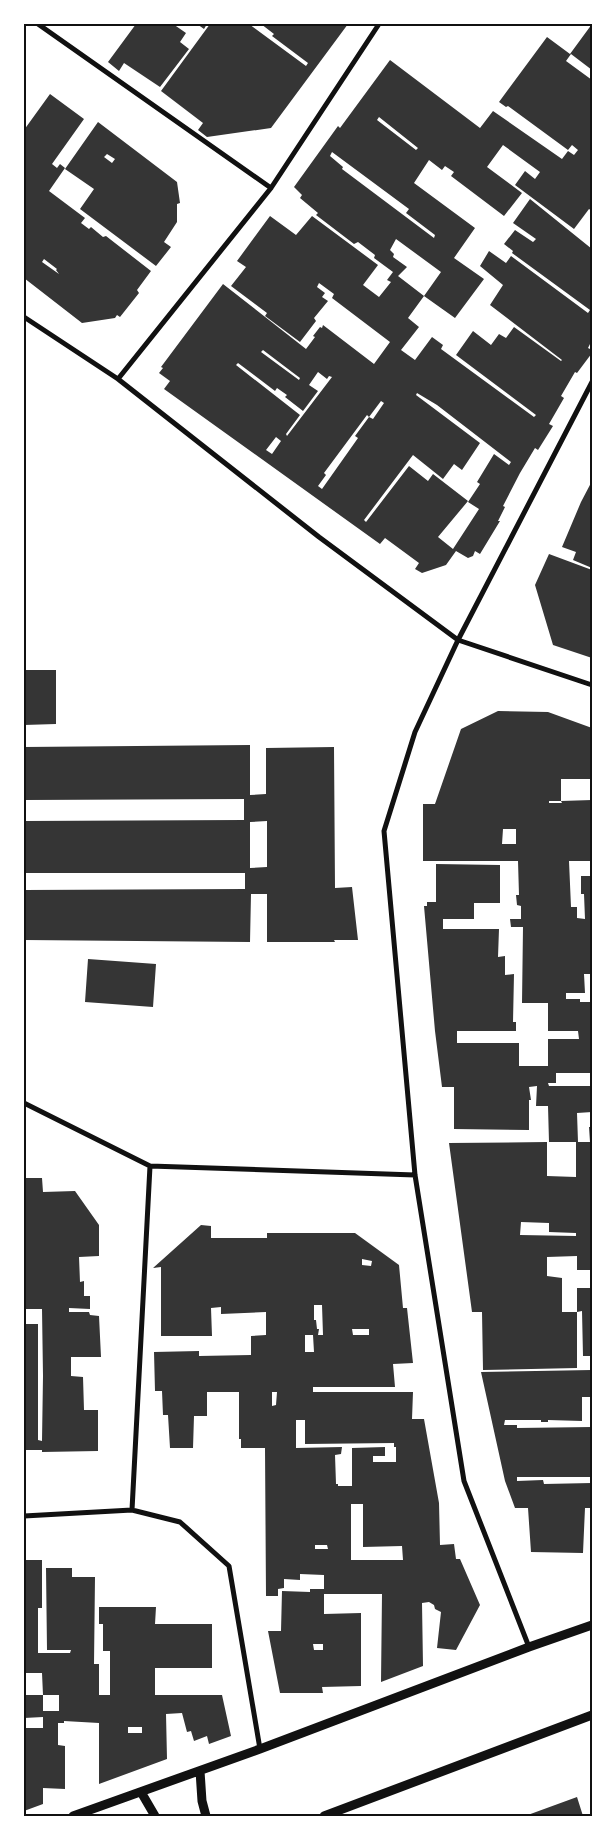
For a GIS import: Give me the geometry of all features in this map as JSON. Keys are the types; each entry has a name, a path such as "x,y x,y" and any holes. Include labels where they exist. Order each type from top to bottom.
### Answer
{"street":[{"path":"38,24 271,188"},
{"path":"118,379 271,188 379,24"},
{"path":"24,317 118,379 319,537 458,640 592,685"},
{"path":"528,1647 464,1481 415,1175 384,831 415,732 458,640 592,382"},
{"path":"24,1104 150,1166 415,1175"},
{"path":"132,1510 150,1166"},
{"path":"24,1516 132,1510 180,1522 229,1566 260,1749"},
{"path":"73,1816 260,1749 528,1647 592,1625"},
{"path":"324,1816 592,1715"},
{"path":"200,1771 202,1801 206,1816"},
{"path":"140,1792 155,1816"}],"building":[{"path":"136,24 173,24 186,33 180,42 189,49 160,87 124,63 119,71 108,62"},
{"path":"197,24 207,24 204,29"},
{"path":"210,24 249,24 306,66 308,63 272,36 274,34 261,24 348,24 271,128 207,137 198,130 203,123 161,91"},
{"path":"592,24 592,70 571,54 566,61 592,80 592,211 589,209 574,229 515,185 525,171 535,179 540,172 503,145 487,167 522,193 504,216 451,176 454,172 445,166 442,170 429,160 414,183 475,228 454,258 484,279 455,318 424,296 408,318 419,327 401,350 415,360 432,337 443,345 441,349 534,417 536,415 456,355 473,331 491,345 499,334 506,338 514,327 562,360 490,305 503,285 480,266 489,251 506,263 511,256 588,313 590,310 512,253 513,251 504,244 515,230 533,242 536,239 513,223 530,199 592,249 592,340 588,348 592,350 592,353 577,373 575,372 561,396 564,398 549,424 553,426 538,450 535,448 520,473 503,506 505,507 498,521 500,521 480,554 475,551 473,556 468,558 456,551 446,565 422,573 415,569 419,563 385,538 380,544 164,389 170,381 159,373 163,368 161,367 223,284 306,349 315,337 313,336 323,325 374,364 390,342 332,298 334,294 319,283 317,287 325,293 322,297 328,301 314,318 316,321 300,342 265,316 267,313 231,286 246,267 237,261 270,216 296,235 312,216 378,265 363,285 379,297 391,282 387,280 393,272 374,258 375,255 358,242 354,244 316,215 318,213 300,198 302,195 294,187 338,126 340,128 390,60 480,128 493,111 562,159 568,151 574,155 578,150 572,145 568,150 508,106 506,107 499,102 547,37 570,54","holes":["379,117 418,148 416,150 377,120","332,152 409,209 406,213 435,235 434,238 342,169 343,167 330,156","396,239 441,272 424,296 398,276 407,267 393,257 394,254 390,250","263,350 300,378 299,380 261,352","238,363 275,391 277,388 303,411 318,391 309,385 318,372 327,379 329,376 332,377 287,436 286,434 300,415 236,365","417,393 437,405 511,462 509,465 494,454 477,482 480,484 468,502 479,509 453,549 438,537 468,501 433,474 428,481 409,466 366,522 364,520 413,455 443,479 454,464 462,470 480,443 416,395","381,401 384,403 373,419 369,417","367,415 369,417 355,436 358,438 322,489 318,486 326,475 324,473","276,437 281,441 272,454 266,450"]},
{"path":"50,94 84,119 52,164 57,168 60,164 65,168 49,191 85,218 81,223 89,229 91,227 103,237 106,236 151,271 137,290 139,293 120,317 117,315 115,318 82,323 24,278 24,130","holes":["44,259 57,269 59,274 42,262"]},
{"path":"98,122 177,182 180,203 177,204 177,222 164,242 171,247 156,266 80,209 94,189 65,169","holes":["107,154 115,159 112,163 104,157"]},
{"path":"592,481 592,568 573,560 576,552 562,547"},
{"path":"549,554 592,570 592,658 553,645 535,585"},
{"path":"24,670 56,670 56,724 24,725"},
{"path":"498,711 548,712 592,728 592,779 561,779 561,801 592,800 592,861 569,861 571,907 577,907 577,918 585,919 584,894 581,894 581,876 592,876 592,974 584,974 585,993 566,993 566,999 580,999 580,1002 592,1002 592,1073 556,1073 556,1083 548,1083 549,1086 592,1086 592,1112 577,1113 578,1142 590,1142 589,1127 592,1127 592,1270 577,1270 577,1256 547,1257 547,1276 562,1278 562,1312 577,1312 577,1368 483,1370 482,1312 472,1312 449,1143 547,1142 547,1176 576,1177 576,1142 549,1142 548,1106 536,1106 537,1086 529,1087 531,1100 529,1100 529,1130 454,1129 454,1087 442,1087 424,906 427,906 427,902 436,902 436,864 500,865 500,903 474,903 474,919 443,919 443,929 499,929 498,957 505,956 505,975 514,974 513,1022 516,1022 516,1031 457,1031 457,1043 519,1043 519,1066 548,1066 548,1039 579,1039 578,1031 548,1031 548,1003 522,1003 523,927 511,927 510,919 521,919 521,906 517,905 516,895 519,895 518,861 423,861 423,804 435,804 461,729","holes":["549,801 561,801 562,803 549,803","503,829 516,829 516,844 502,844","521,1222 549,1223 549,1232 576,1233 576,1236 520,1235"]},
{"path":"250,745 250,795 266,794 266,748 334,747 335,888 352,887 358,940 267,942 267,894 251,894 250,942 24,940 24,890 245,889 245,873 24,873 24,821 244,820 244,799 24,800 24,747","holes":["267,821 267,867 250,868 250,822"]},
{"path":"88,959 156,964 153,1007 85,1002"},
{"path":"24,1178 42,1178 43,1192 75,1191 99,1225 99,1256 79,1257 80,1282 84,1281 84,1296 90,1296 90,1309 69,1308 69,1312 89,1312 90,1315 99,1316 101,1357 71,1357 71,1376 83,1377 84,1410 98,1410 98,1451 42,1452 42,1450 24,1450 24,1324 38,1324 38,1440 42,1441 43,1376 42,1309 24,1309"},
{"path":"201,1225 211,1226 211,1238 267,1238 267,1233 355,1233 399,1265 403,1308 407,1308 413,1363 393,1364 395,1387 313,1387 313,1392 413,1392 412,1419 424,1419 439,1503 440,1545 454,1544 456,1559 460,1559 480,1605 456,1650 437,1648 441,1612 435,1609 434,1605 429,1602 422,1603 423,1666 381,1682 382,1594 324,1594 324,1614 361,1613 361,1686 322,1687 323,1693 280,1693 268,1631 281,1631 282,1591 310,1592 310,1589 324,1589 324,1575 300,1574 300,1580 284,1579 284,1588 278,1589 278,1596 266,1596 265,1448 241,1448 241,1439 239,1439 239,1392 207,1392 207,1416 194,1416 193,1448 170,1448 168,1415 163,1415 162,1391 155,1391 154,1352 199,1351 199,1356 251,1355 251,1336 266,1335 266,1312 221,1314 221,1307 211,1308 212,1336 161,1336 161,1267 153,1268","holes":["362,1259 372,1261 371,1266 362,1265","314,1305 322,1305 323,1335 318,1335 319,1329 317,1329 316,1320 314,1320","352,1329 369,1329 369,1335 353,1335","305,1335 313,1335 314,1352 305,1352","272,1392 277,1392 276,1405 272,1406","296,1420 305,1420 305,1444 394,1443 394,1447 396,1447 396,1462 373,1462 373,1456 385,1456 385,1447 352,1448 352,1486 338,1486 336,1484 335,1455 341,1454 342,1447 296,1448","351,1504 363,1504 363,1547 402,1546 403,1560 351,1560","315,1545 327,1545 328,1549 315,1549","313,1644 323,1644 323,1650 314,1650"]},
{"path":"577,1288 592,1288 592,1356 583,1356 582,1311 577,1312"},
{"path":"592,1370 592,1397 582,1397 582,1421 548,1420 548,1422 541,1422 541,1420 505,1420 504,1425 517,1425 517,1428 592,1427 592,1477 517,1477 517,1481 543,1480 544,1484 592,1483 592,1508 585,1508 583,1553 531,1552 528,1508 515,1508 505,1481 481,1372"},
{"path":"24,1560 42,1560 42,1608 38,1608 38,1653 70,1653 71,1650 47,1650 46,1568 72,1568 72,1577 95,1577 94,1664 99,1664 99,1695 110,1695 110,1651 103,1651 103,1624 99,1624 99,1607 156,1607 155,1624 212,1624 212,1668 155,1668 155,1695 222,1695 231,1736 209,1744 207,1736 194,1741 191,1731 187,1732 182,1713 166,1714 167,1759 99,1784 99,1723 64,1721 64,1723 58,1723 58,1745 65,1746 65,1789 43,1788 43,1804 24,1811 24,1728 43,1728 43,1717 24,1718 24,1695 43,1695 42,1673 24,1673","holes":["43,1695 59,1695 59,1711 43,1711","128,1727 142,1727 142,1733 128,1733"]},
{"path":"577,1797 583,1816 525,1816"}]}
